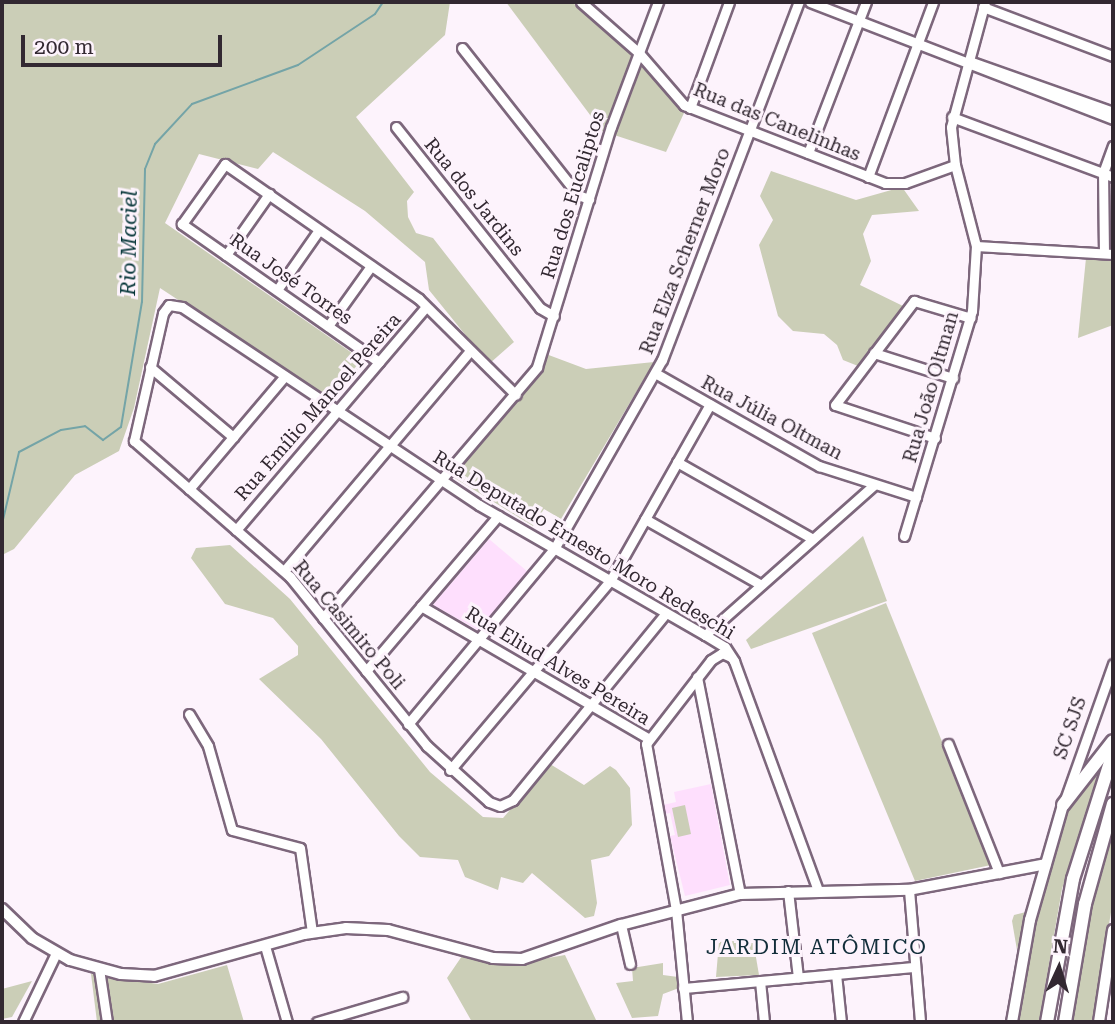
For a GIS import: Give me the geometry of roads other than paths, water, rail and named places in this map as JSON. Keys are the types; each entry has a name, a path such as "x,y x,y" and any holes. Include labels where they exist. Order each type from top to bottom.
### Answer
{"highway":[{"path":"1063,805 1113,741"},
{"path":"1046,1022 1073,879 1113,752"},
{"path":"1065,1022 1078,938 1113,804"}],"main road":[{"path":"1012,1022 1045,864 1063,805"},
{"path":"2,909 56,953 99,969 132,976 165,975 312,932 373,928 510,960 542,955 621,925 740,894 909,890 1045,864"},
{"path":"1098,1022 1113,930"}],"street":[{"name":"Rua dos Eucaliptos","path":"323,618 537,368 589,199 658,2"},
{"path":"690,108 729,2"},
{"name":"Rua Elza Scherner Moro","path":"408,724 554,549 655,373 799,2"},
{"path":"810,2 1113,120"},
{"path":"808,153 866,2"},
{"path":"868,177 933,2"},
{"name":"Rua das Canelinhas","path":"587,4 639,53 672,95 690,108 868,177 899,184 955,165"},
{"path":"984,4 1113,56"},
{"name":"Rua João Oltman","path":"905,536 971,318 976,246 955,165 952,117 984,4"},
{"path":"462,48 578,195 589,199"},
{"path":"967,61 981,62 1113,112"},
{"path":"952,117 1113,177"},
{"name":"Rua dos Jardins","path":"396,127 540,308 554,316"},
{"path":"976,246 1109,253 1103,173 1113,146"},
{"name":"Rua José Torres","path":"269,194 225,164 182,224 380,362"},
{"path":"226,255 269,194 426,307 516,394"},
{"path":"277,290 319,230"},
{"path":"328,326 371,266"},
{"path":"934,438 835,405 914,300 971,318"},
{"name":"Rua Deputado Ernesto Moro Redeschi","path":"150,367 163,313 173,304 498,516 725,647 734,661 818,891"},
{"name":"Rua Emílio Manoel Pereira","path":"236,530 426,307"},
{"path":"284,572 470,351"},
{"path":"874,353 953,378"},
{"path":"150,367 233,437"},
{"name":"Rua Casimiro Poli","path":"150,367 134,441 284,572 408,724 450,770 500,806 513,800 591,705"},
{"name":"Rua Júlia Oltman","path":"655,373 819,466 916,497"},
{"path":"189,489 285,376"},
{"path":"450,770 610,580 710,404"},
{"path":"677,462 813,539"},
{"path":"711,660 713,644 705,635 874,485"},
{"path":"366,671 498,516"},
{"path":"645,519 761,585"},
{"name":"Rua Eliud Alves Pereira","path":"421,606 648,738 647,759 676,910 687,1022"},
{"path":"591,705 666,612"},
{"path":"648,738 711,660 722,653 734,661"},
{"name":"SC SJS","path":"1063,805 1113,664"},
{"path":"697,677 740,894"},
{"path":"189,713 208,746 232,830 300,848 312,932"},
{"path":"948,744 999,873"},
{"path":"909,890 920,1022"},
{"path":"788,891 799,977"},
{"path":"621,925 630,964"},
{"path":"265,946 287,1022"},
{"path":"23,1022 56,953"},
{"path":"683,988 914,967"},
{"path":"99,969 107,1022"},
{"path":"836,974 841,1022"},
{"path":"760,981 764,1022"},
{"path":"317,1022 402,997"}],"waterway":[{"name":"Rio Maciel","path":"2,524 19,452 61,430 85,426 103,440 121,427 142,302 145,169 155,144 192,104 298,65 375,14 383,2"}],"district":[{"name":"JARDIM ATÔMICO","path":"817,947"}]}
